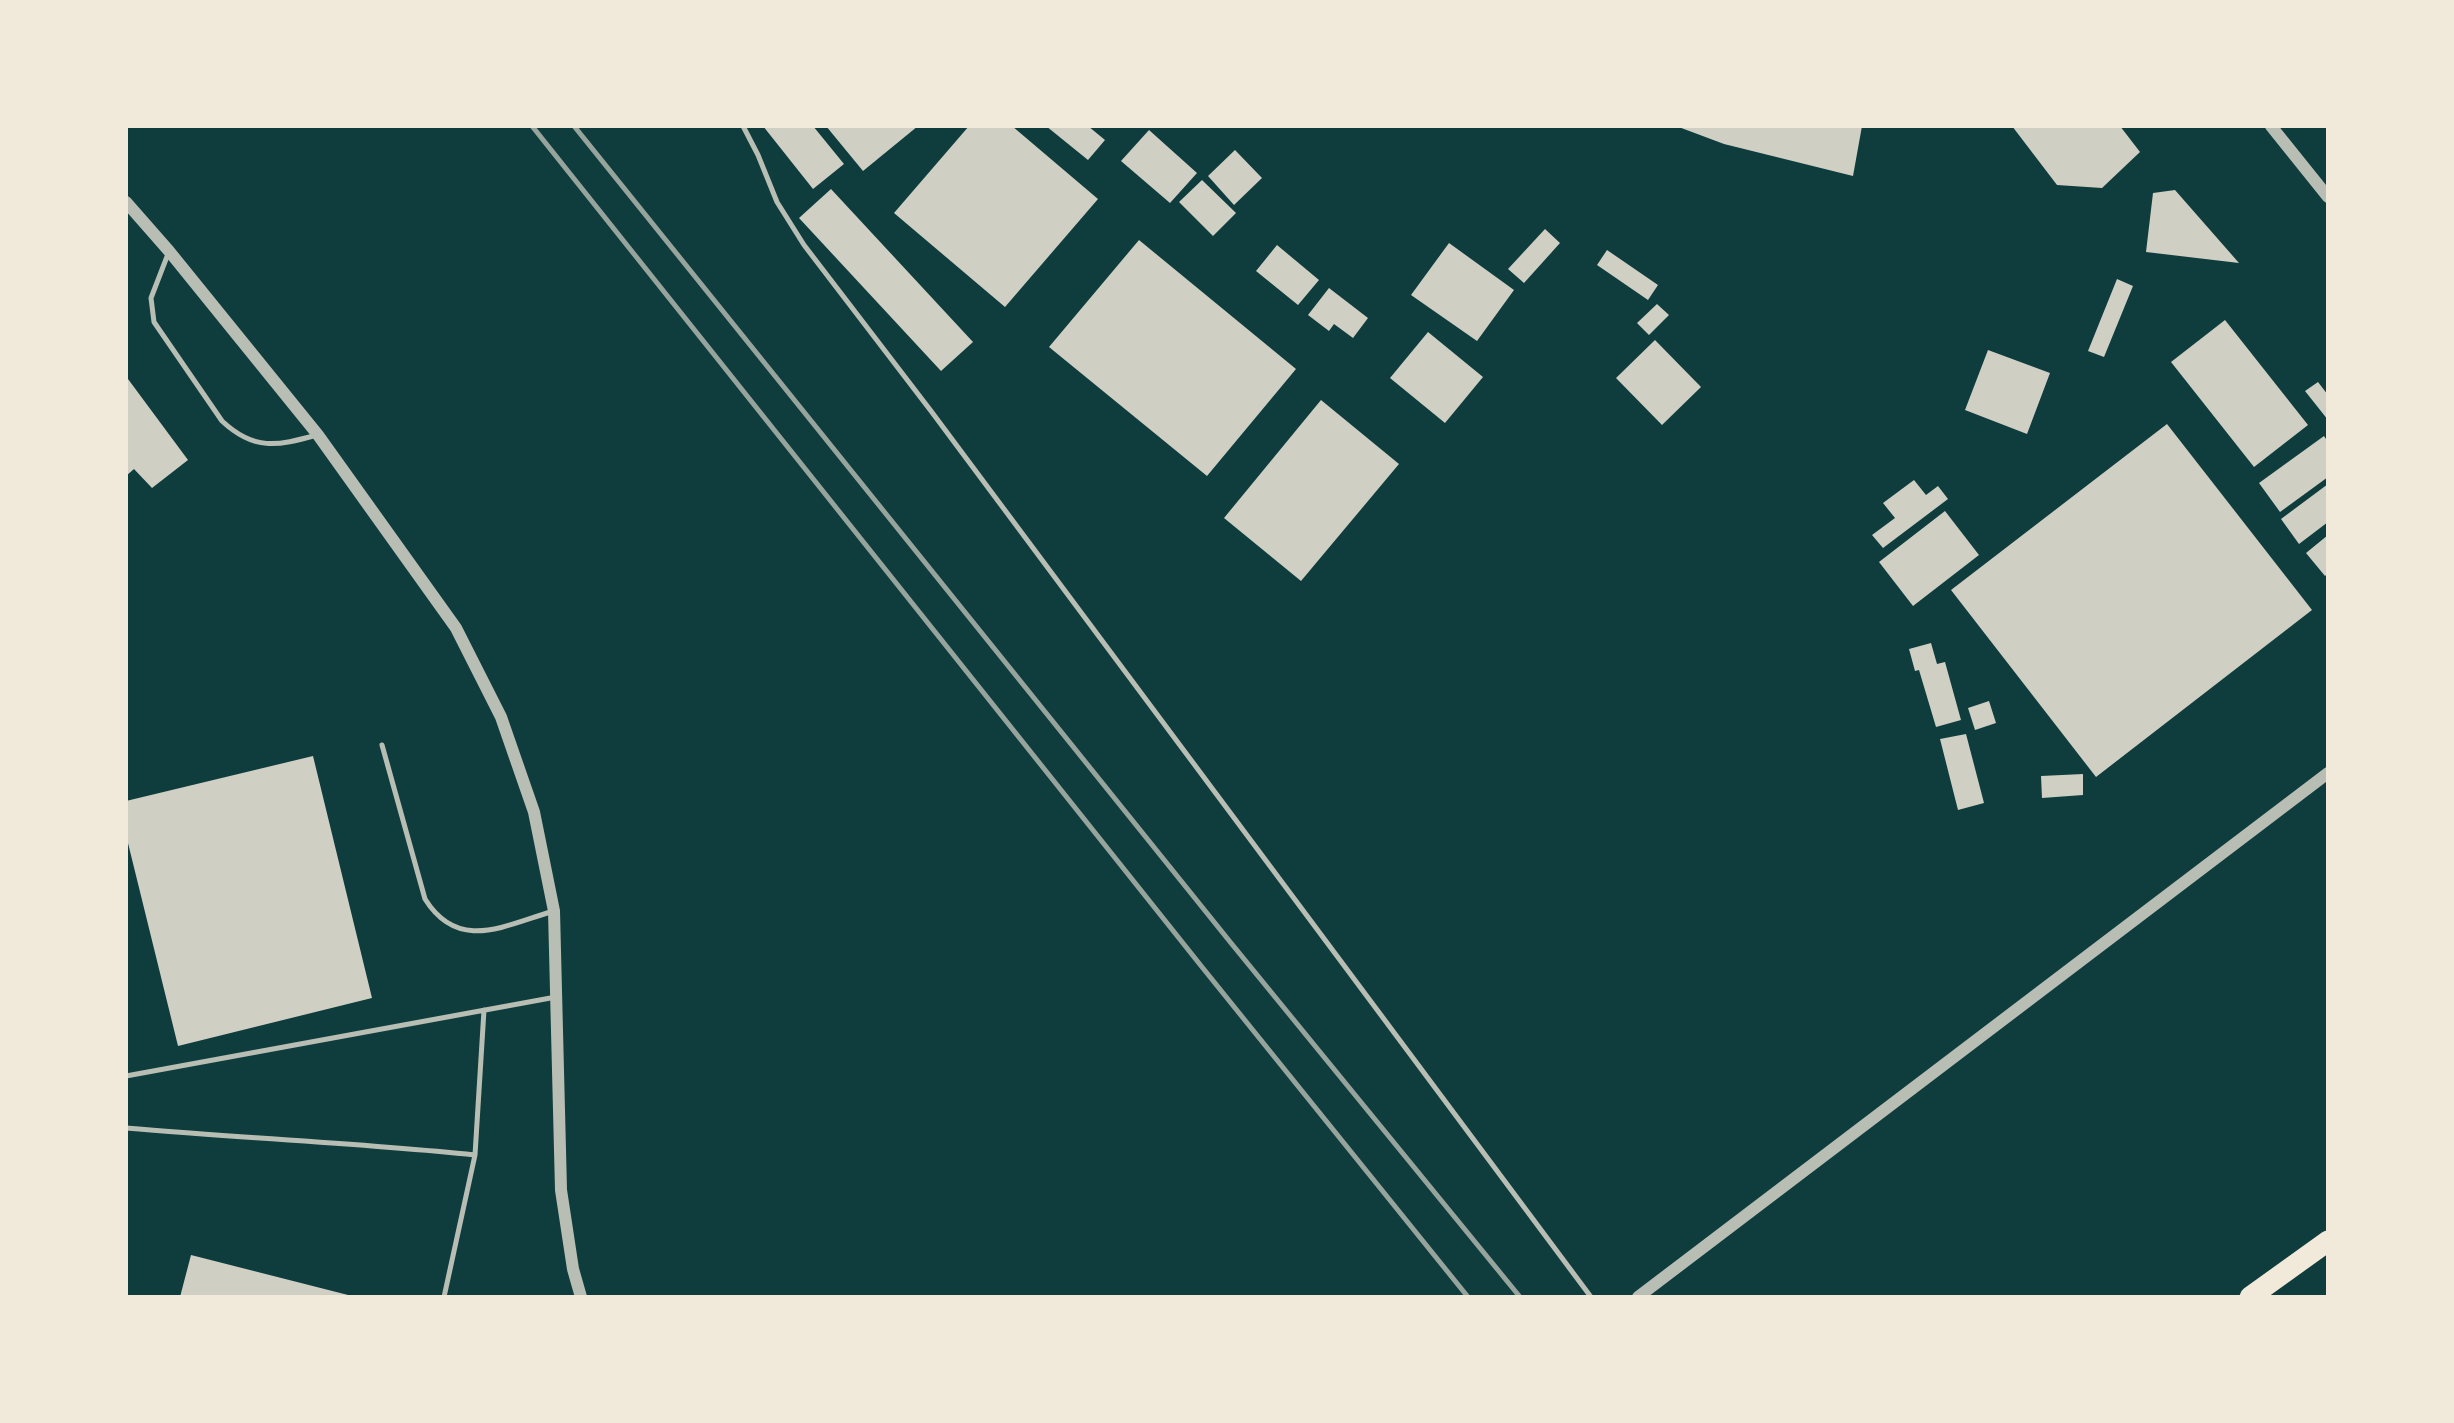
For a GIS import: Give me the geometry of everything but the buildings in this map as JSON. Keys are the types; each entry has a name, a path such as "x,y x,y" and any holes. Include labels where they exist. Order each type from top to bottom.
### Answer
{"highway":[{"path":"2250,1297 2328,1241"}],"street":[{"path":"2271,126 2328,197"},
{"path":"126,202 318,435 456,628 501,717 534,812 554,911 561,1190 573,1269 581,1297"},
{"path":"1638,1297 2328,773"}],"lane":[{"path":"743,126 777,202 804,246 931,411 1591,1297"},
{"path":"169,251 151,298 154,322 222,421 234,433 269,445 318,435"},
{"path":"382,746 425,900 444,923 472,932 554,911"},
{"path":"126,1076 556,997"},
{"path":"444,1297 475,1155 484,1010"},
{"path":"126,1128 301,1142 392,1146 475,1155"}],"railway":[{"path":"532,126 1468,1297"},
{"path":"574,126 1231,943 1520,1297"}]}
